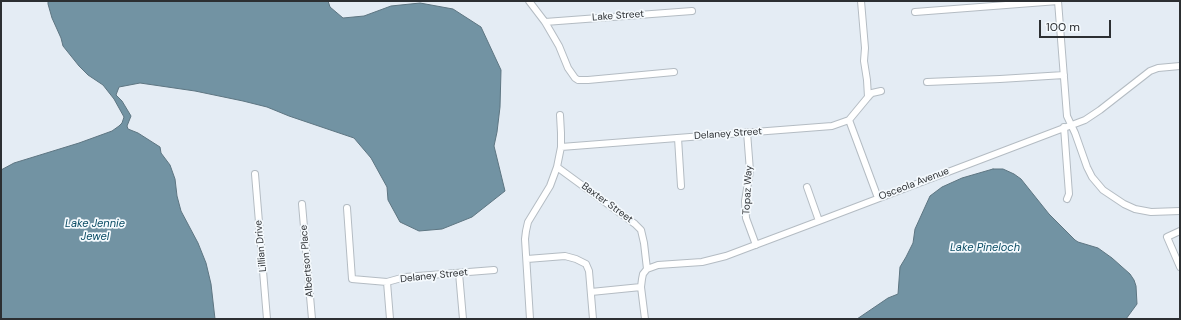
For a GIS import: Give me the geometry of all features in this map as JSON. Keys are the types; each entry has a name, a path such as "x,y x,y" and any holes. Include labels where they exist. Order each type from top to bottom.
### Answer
{"street":[{"path":"528,1 545,22 559,46 568,68 575,78 583,80 674,72"},
{"path":"861,1 868,97"},
{"path":"915,12 1058,1 1067,116 1092,177 1100,186 1115,198 1131,208 1144,212 1180,211"},
{"name":"Lake Street","path":"545,22 692,11"},
{"name":"Osceola Avenue","path":"647,269 658,265 690,264 713,260 756,245 1071,125 1094,115 1147,73 1156,68 1180,66"},
{"path":"927,82 1064,75"},
{"path":"878,198 849,120 872,93 881,90"},
{"path":"530,319 525,239 528,222 550,186 557,167 561,147 560,114"},
{"name":"Delaney Street","path":"561,147 832,126 849,120"},
{"path":"1064,127 1069,194 1067,199"},
{"name":"Topaz Way","path":"747,132 750,171 745,201 746,218 756,245"},
{"path":"678,138 681,186"},
{"name":"Baxter Street","path":"557,167 641,230 647,269 643,274 641,287 645,319"},
{"name":"Lillian Drive","path":"255,174 267,319"},
{"path":"807,187 819,221"},
{"name":"Albertson Place","path":"302,204 312,319"},
{"name":"Delaney Street","path":"346,208 352,279 387,282 405,277 494,270"},
{"path":"1180,231 1167,237 1180,267"},
{"path":"527,259 565,256 586,264 589,271 593,319"},
{"path":"459,273 463,319"},
{"path":"387,282 390,319"},
{"path":"591,292 641,287"}],"water":[{"name":"Lake Jennie Jewel","path":"48,1 328,1 330,7 343,18 364,16 391,6 420,3 453,9 481,27 501,70 500,107 494,146 505,191 472,217 442,229 419,231 400,222 388,200 387,187 371,158 354,138 267,107 243,101 195,91 140,83 119,87 116,95 122,101 131,116 127,126 128,129 138,133 160,147 161,153 170,165 175,179 181,211 198,243 206,263 211,284 215,319 1,319 1,170 14,163 112,131 122,123 124,117 114,99 103,85 88,75 63,46 52,18"},
{"name":"Lake Pineloch","path":"993,169 1003,169 1021,179 1049,214 1075,240 1098,248 1130,274 1136,286 1137,304 1126,319 857,319 888,298 898,294 900,267 913,243 915,229 930,196 942,187 962,178"}]}
